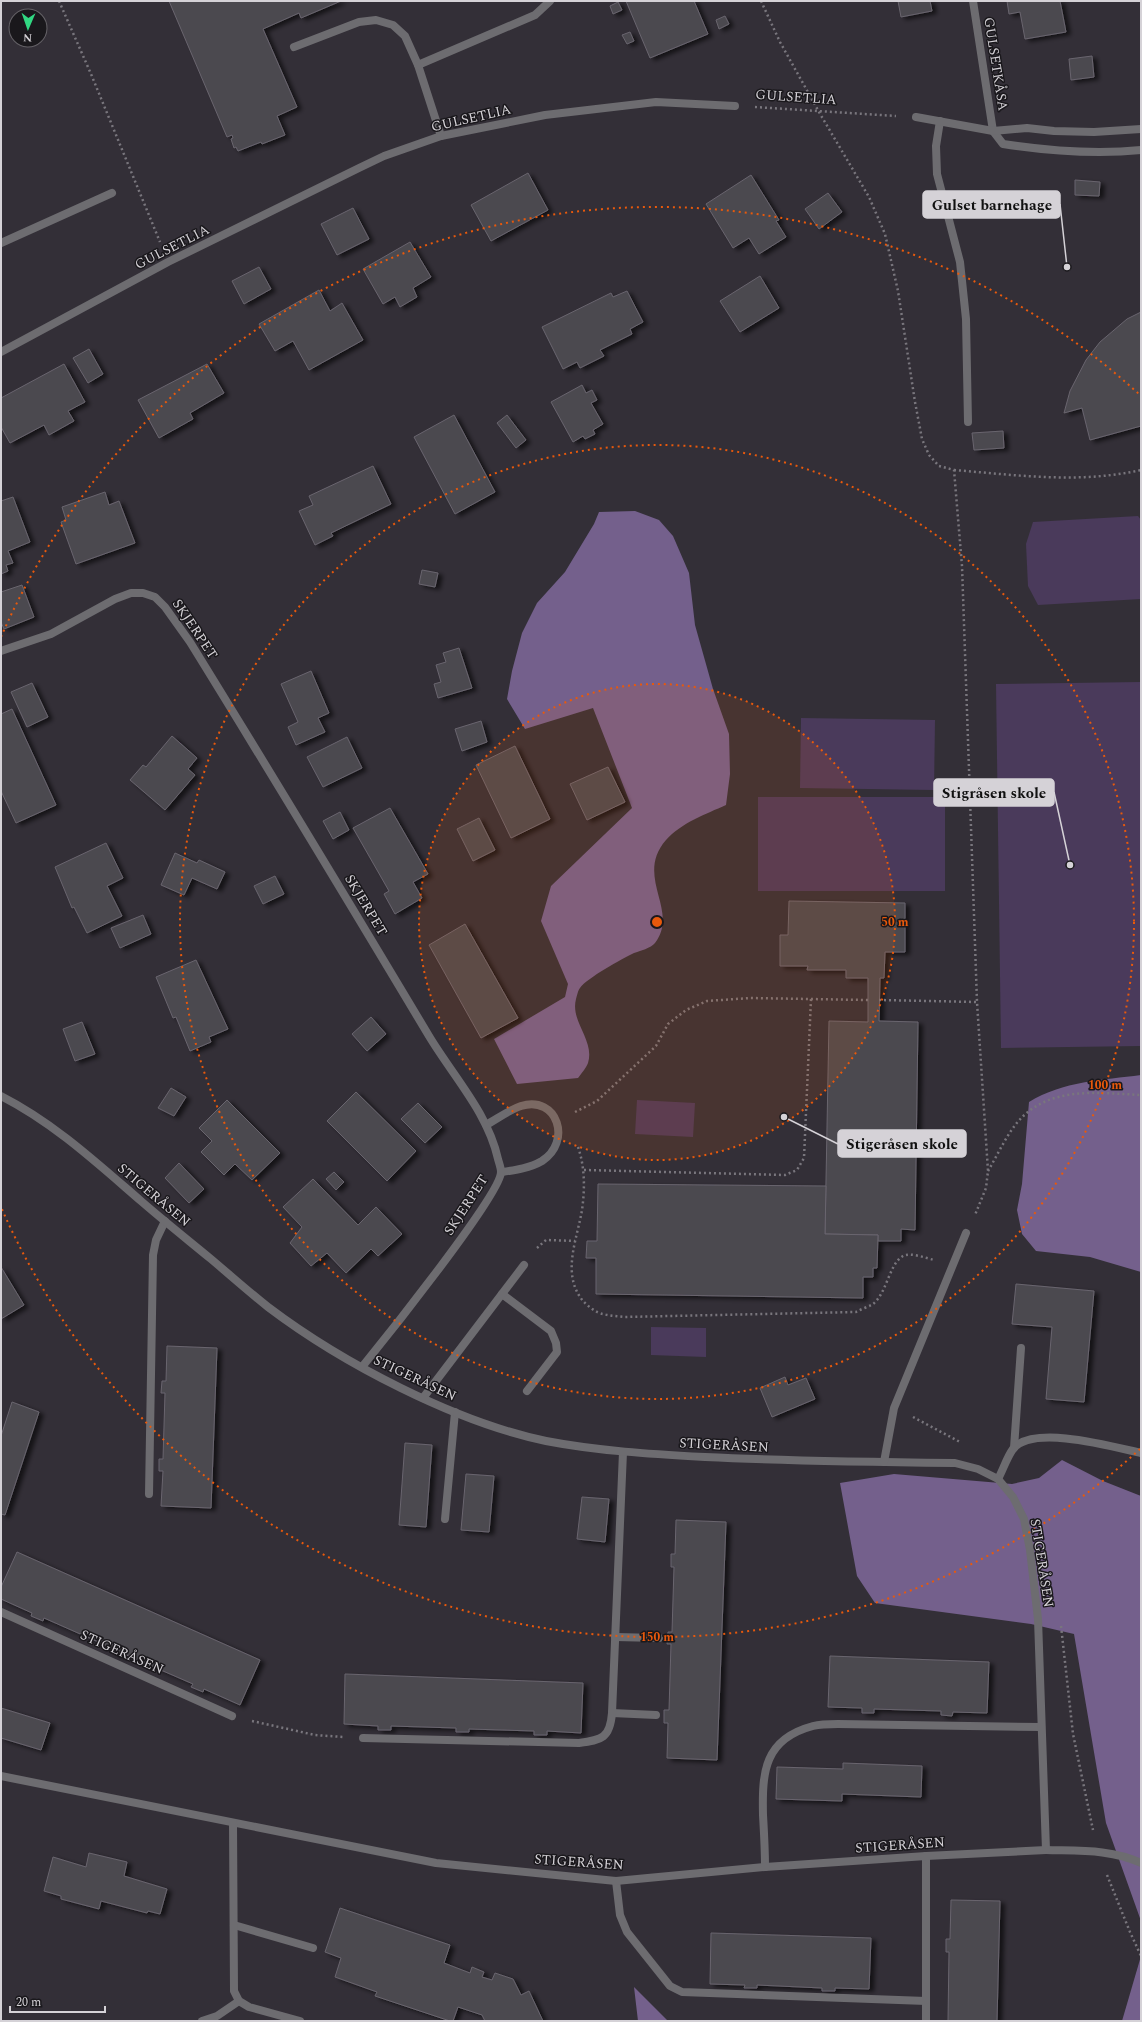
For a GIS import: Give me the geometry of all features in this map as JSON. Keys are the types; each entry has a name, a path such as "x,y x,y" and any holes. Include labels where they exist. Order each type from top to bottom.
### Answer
{"street":[{"path":"418,65 535,15 550,1"},
{"name":"GULSETKÅSA","path":"973,1 980,37 993,131"},
{"path":"294,47 359,22 376,20 393,25 405,36 418,65 441,136"},
{"name":"GULSETLIA","path":"1,352 168,262 384,156 441,136 545,114 607,107 656,102 735,106"},
{"path":"916,117 993,131 1027,128 1054,131 1094,132 1141,129"},
{"path":"940,121 936,146 937,174 960,262 966,319 968,422"},
{"path":"993,131 1003,144 1048,151 1114,153 1141,150"},
{"path":"1,243 112,193"},
{"name":"SKJERPET","path":"1,651 51,634 115,599 131,593 144,592 155,597 165,607 202,662 345,894 430,1039 486,1125 496,1150 502,1172 495,1187 476,1218 362,1367"},
{"name":"STIGERÅSEN","path":"1,1096 21,1106 78,1146 268,1307 305,1333 362,1367 423,1398 455,1412 484,1423 543,1440 602,1451 795,1461 955,1463 978,1469 998,1479 1013,1497 1024,1519 1030,1550 1038,1619 1046,1850 926,1856 765,1867 616,1880 436,1862 1,1776"},
{"path":"486,1125 520,1106 533,1104 545,1107 553,1113 557,1121 557,1143 552,1152 543,1160 530,1167 502,1172"},
{"path":"149,1494 153,1255 156,1240 165,1221"},
{"path":"884,1462 894,1408 966,1233"},
{"path":"423,1398 524,1265"},
{"path":"502,1294 551,1332 556,1343 557,1352 527,1391"},
{"path":"998,1479 1014,1448 1021,1348"},
{"path":"445,1518 455,1412"},
{"path":"1014,1448 1032,1438 1055,1437 1098,1443 1141,1453"},
{"path":"363,1738 579,1743 594,1741 604,1737 610,1730 612,1713 623,1452"},
{"name":"STIGERÅSEN","path":"1,1612 232,1716"},
{"path":"615,1637 659,1638"},
{"path":"612,1713 656,1715"},
{"path":"765,1867 763,1788 766,1767 774,1749 792,1734 814,1725 838,1724 1041,1728"},
{"path":"233,1822 234,1925 232,1976 234,1991 239,2001 248,2007 300,2021"},
{"path":"1046,1850 1100,1852 1131,1858 1141,1863"},
{"path":"926,1856 926,2021"},
{"path":"616,1880 620,1915 627,1932 670,1986 682,1992 926,2001"},
{"path":"234,1925 313,1948"},
{"path":"202,2021 217,2016 239,2001"}],"path":[{"path":"59,1 91,74 168,262"},
{"path":"761,1 780,42 869,197 885,234 898,291 922,438 929,455 939,466 954,470 1072,478 1104,477 1141,470"},
{"name":"GULSETLIA","path":"735,106 916,117"},
{"path":"954,470 962,566 977,1002 988,1171 986,1188 966,1233"},
{"path":"557,1121 597,1101 656,1046 668,1024 686,1010 707,1001 750,998 868,1000"},
{"path":"584,1170 785,1176 797,1170 804,1158 810,999"},
{"path":"879,1000 977,1002"},
{"path":"988,1171 1016,1124 1033,1108 1061,1095 1076,1093 1141,1095"},
{"path":"576,1142 584,1170 582,1210 575,1242 572,1270 573,1281 578,1294 587,1305 602,1314 624,1317 856,1312 873,1304 882,1294 896,1264 903,1256 911,1255 954,1264"},
{"path":"524,1265 539,1246 546,1240 575,1242"},
{"path":"232,1716 316,1735 363,1738"}],"shaded area":[{"path":"635,511 659,520 673,536 689,573 695,625 713,689 729,734 730,774 726,805 686,824 666,840 657,854 654,867 655,880 663,918 661,931 655,943 648,948 634,953 605,969 590,979 579,989 575,1007 576,1015 586,1039 589,1055 588,1063 582,1073 578,1078 517,1084 494,1039 565,997 568,984 541,921 551,886 632,808 593,708 525,729 507,699 512,671 522,633 537,603 565,572 594,524 599,512"},
{"path":"1138,516 1141,520 1141,599 1038,605 1028,586 1026,544 1033,522"},
{"path":"1141,682 1141,1046 1001,1048 996,684"},
{"path":"801,718 935,720 934,790 800,788"},
{"path":"758,797 945,797 945,891 758,891"},
{"path":"1141,1075 1141,1272 1090,1257 1036,1251 1022,1234 1017,1210 1022,1184 1029,1102 1042,1095 1084,1082"},
{"path":"637,1100 695,1103 693,1137 635,1134"},
{"path":"651,1327 706,1328 706,1357 651,1355"},
{"path":"1062,1460 1103,1481 1141,1496 1141,1921 1106,1823 1074,1634 1031,1624 875,1603 857,1576 840,1483 894,1474 1012,1484 1039,1478"},
{"path":"1141,1956 1141,2021 1122,2021"},
{"path":"634,1987 668,2021 638,2021"}],"building":[{"path":"169,1 341,1 301,18 299,13 263,29 297,107 277,116 285,135 238,151 236,147 234,148 231,139 233,138 232,135 227,137"},
{"path":"626,1 694,1 708,34 650,58"},
{"path":"898,1 930,1 932,11 901,17"},
{"path":"1007,1 1060,1 1066,32 1025,39 1020,12 1009,14"},
{"path":"618,2 622,10 613,14 610,6"},
{"path":"725,16 729,24 719,29 716,20"},
{"path":"630,32 634,41 627,44 622,35"},
{"path":"1092,56 1094,77 1071,80 1069,59"},
{"path":"528,173 548,210 491,241 471,205"},
{"path":"751,175 779,220 776,221 786,237 759,254 749,238 733,248 706,204"},
{"path":"1075,180 1100,182 1099,196 1075,195"},
{"path":"828,193 842,212 819,229 805,209"},
{"path":"353,208 369,239 337,255 321,224"},
{"path":"410,242 431,277 413,288 417,297 400,307 395,297 383,304 363,269"},
{"path":"259,267 271,289 244,304 232,281"},
{"path":"760,276 779,308 740,332 720,301"},
{"path":"319,290 330,311 342,303 363,340 309,370 293,341 275,351 259,324"},
{"path":"627,291 643,322 630,329 632,334 600,350 604,356 580,368 577,362 563,369 542,327 611,293 613,297"},
{"path":"1141,312 1141,426 1090,440 1082,408 1064,413 1070,391 1086,360 1100,342 1127,319"},
{"path":"89,349 103,374 88,383 73,358"},
{"path":"64,364 85,402 68,411 74,421 49,435 44,425 10,443 1,427 1,398"},
{"path":"207,364 224,393 190,413 193,419 159,438 138,400"},
{"path":"582,385 586,393 592,390 597,400 591,403 603,424 593,430 595,434 585,439 583,436 573,442 551,402"},
{"path":"454,415 495,492 455,514 414,437"},
{"path":"507,415 526,440 516,448 497,423"},
{"path":"1003,431 1004,448 974,450 972,433"},
{"path":"373,466 391,504 331,533 333,536 315,545 299,511 313,505 309,496"},
{"path":"105,492 109,505 119,501 135,543 76,564 61,522 66,520 62,507"},
{"path":"13,497 30,542 8,551 13,563 6,565 8,571 1,574 1,501"},
{"path":"422,570 438,573 435,587 419,584"},
{"path":"22,585 34,617 4,629 1,622 1,592"},
{"path":"459,648 472,688 438,698 434,684 441,682 436,665 446,662 443,653"},
{"path":"311,671 329,713 318,718 325,732 296,745 288,727 298,722 281,684"},
{"path":"32,683 48,717 27,727 11,692"},
{"path":"12,709 56,805 16,823 1,791 1,714"},
{"path":"481,721 487,742 462,751 455,729"},
{"path":"172,736 197,758 188,769 195,775 165,810 130,780 143,765 146,767"},
{"path":"347,737 362,768 323,787 307,757"},
{"path":"515,746 550,819 511,838 476,765"},
{"path":"608,767 625,802 587,820 570,784"},
{"path":"390,808 428,874 413,882 422,898 395,914 384,894 389,891 353,828"},
{"path":"340,812 349,830 333,839 323,821"},
{"path":"479,818 495,850 473,861 457,829"},
{"path":"106,843 123,878 107,886 122,916 87,933 74,907 72,908 55,867"},
{"path":"175,853 197,863 199,860 225,872 217,889 192,878 184,895 161,885"},
{"path":"275,876 284,894 263,904 254,886"},
{"path":"789,901 905,903 905,952 885,952 884,978 880,978 879,1021 918,1022 915,1230 901,1229 901,1241 878,1241 878,1235 825,1234 829,1021 868,1022 868,978 846,978 846,970 807,970 808,966 780,966 780,935 788,935"},
{"path":"143,915 151,934 120,948 111,928"},
{"path":"465,924 518,1018 481,1038 429,945"},
{"path":"196,960 228,1029 209,1037 211,1042 190,1051 176,1017 173,1018 156,977"},
{"path":"371,1017 386,1034 367,1051 352,1034"},
{"path":"82,1022 95,1054 75,1061 63,1029"},
{"path":"171,1088 186,1097 174,1116 158,1108"},
{"path":"356,1092 416,1151 387,1181 327,1121"},
{"path":"227,1100 280,1153 252,1180 235,1164 224,1175 201,1152 212,1141 199,1128"},
{"path":"418,1103 442,1127 425,1143 401,1119"},
{"path":"179,1163 204,1189 189,1203 165,1178"},
{"path":"334,1172 344,1182 336,1190 326,1179"},
{"path":"313,1179 358,1225 376,1207 402,1234 378,1256 371,1249 346,1273 327,1253 311,1266 290,1243 302,1227 283,1207"},
{"path":"598,1184 826,1186 825,1234 878,1235 877,1268 873,1268 873,1277 863,1277 863,1298 596,1294 596,1258 586,1258 587,1241 597,1241"},
{"path":"1,1267 24,1305 1,1319"},
{"path":"1016,1284 1094,1291 1084,1402 1046,1399 1052,1327 1012,1324"},
{"path":"167,1346 217,1348 211,1508 161,1506 163,1471 159,1471 159,1459 163,1459 165,1393 161,1393 162,1381 166,1381"},
{"path":"785,1377 788,1385 806,1378 815,1399 772,1417 760,1388"},
{"path":"12,1402 39,1412 5,1515 1,1514 1,1436"},
{"path":"405,1443 432,1445 426,1527 399,1525"},
{"path":"466,1474 494,1476 489,1532 461,1530"},
{"path":"582,1497 609,1499 605,1542 577,1539"},
{"path":"676,1520 726,1522 717,1760 667,1758 668,1723 664,1723 664,1710 669,1710 671,1644 667,1644 668,1632 672,1632 674,1567 671,1567 671,1554 675,1554"},
{"path":"17,1552 260,1660 240,1705 204,1689 203,1692 191,1687 193,1684 124,1654 123,1657 111,1652 112,1648 44,1618 43,1621 31,1616 32,1613 1,1599 1,1587"},
{"path":"830,1656 989,1662 987,1713 953,1712 952,1716 941,1715 941,1711 874,1709 874,1713 862,1713 862,1708 828,1707"},
{"path":"345,1674 583,1683 581,1733 547,1731 547,1735 534,1735 534,1731 469,1729 469,1732 456,1732 456,1728 391,1726 391,1730 378,1730 378,1726 344,1724"},
{"path":"1,1708 50,1723 41,1750 1,1738"},
{"path":"843,1763 922,1766 921,1797 842,1794 842,1801 776,1799 777,1767 843,1769"},
{"path":"89,1853 127,1862 124,1876 167,1889 160,1914 148,1911 147,1913 101,1901 99,1909 61,1899 61,1896 44,1891 53,1857 86,1867"},
{"path":"951,1900 1000,1901 997,2021 948,2021 949,1952 946,1952 946,1939 950,1939"},
{"path":"340,1908 450,1945 444,1963 470,1973 472,1967 484,1972 482,1977 492,1980 495,1973 513,1979 521,1995 529,1991 543,2021 485,2021 482,2015 458,2007 453,2021 450,2021 375,1996 377,1992 335,1977 341,1958 325,1952"},
{"path":"711,1933 871,1938 869,1989 835,1988 835,1991 822,1991 822,1988 757,1985 757,1988 744,1988 745,1985 710,1984"}],"place":[{"name":"Gulset barnehage","path":"1067,267"},
{"name":"Stigråsen skole","path":"1070,865"},
{"name":"Stigeråsen skole","path":"784,1117"}]}
